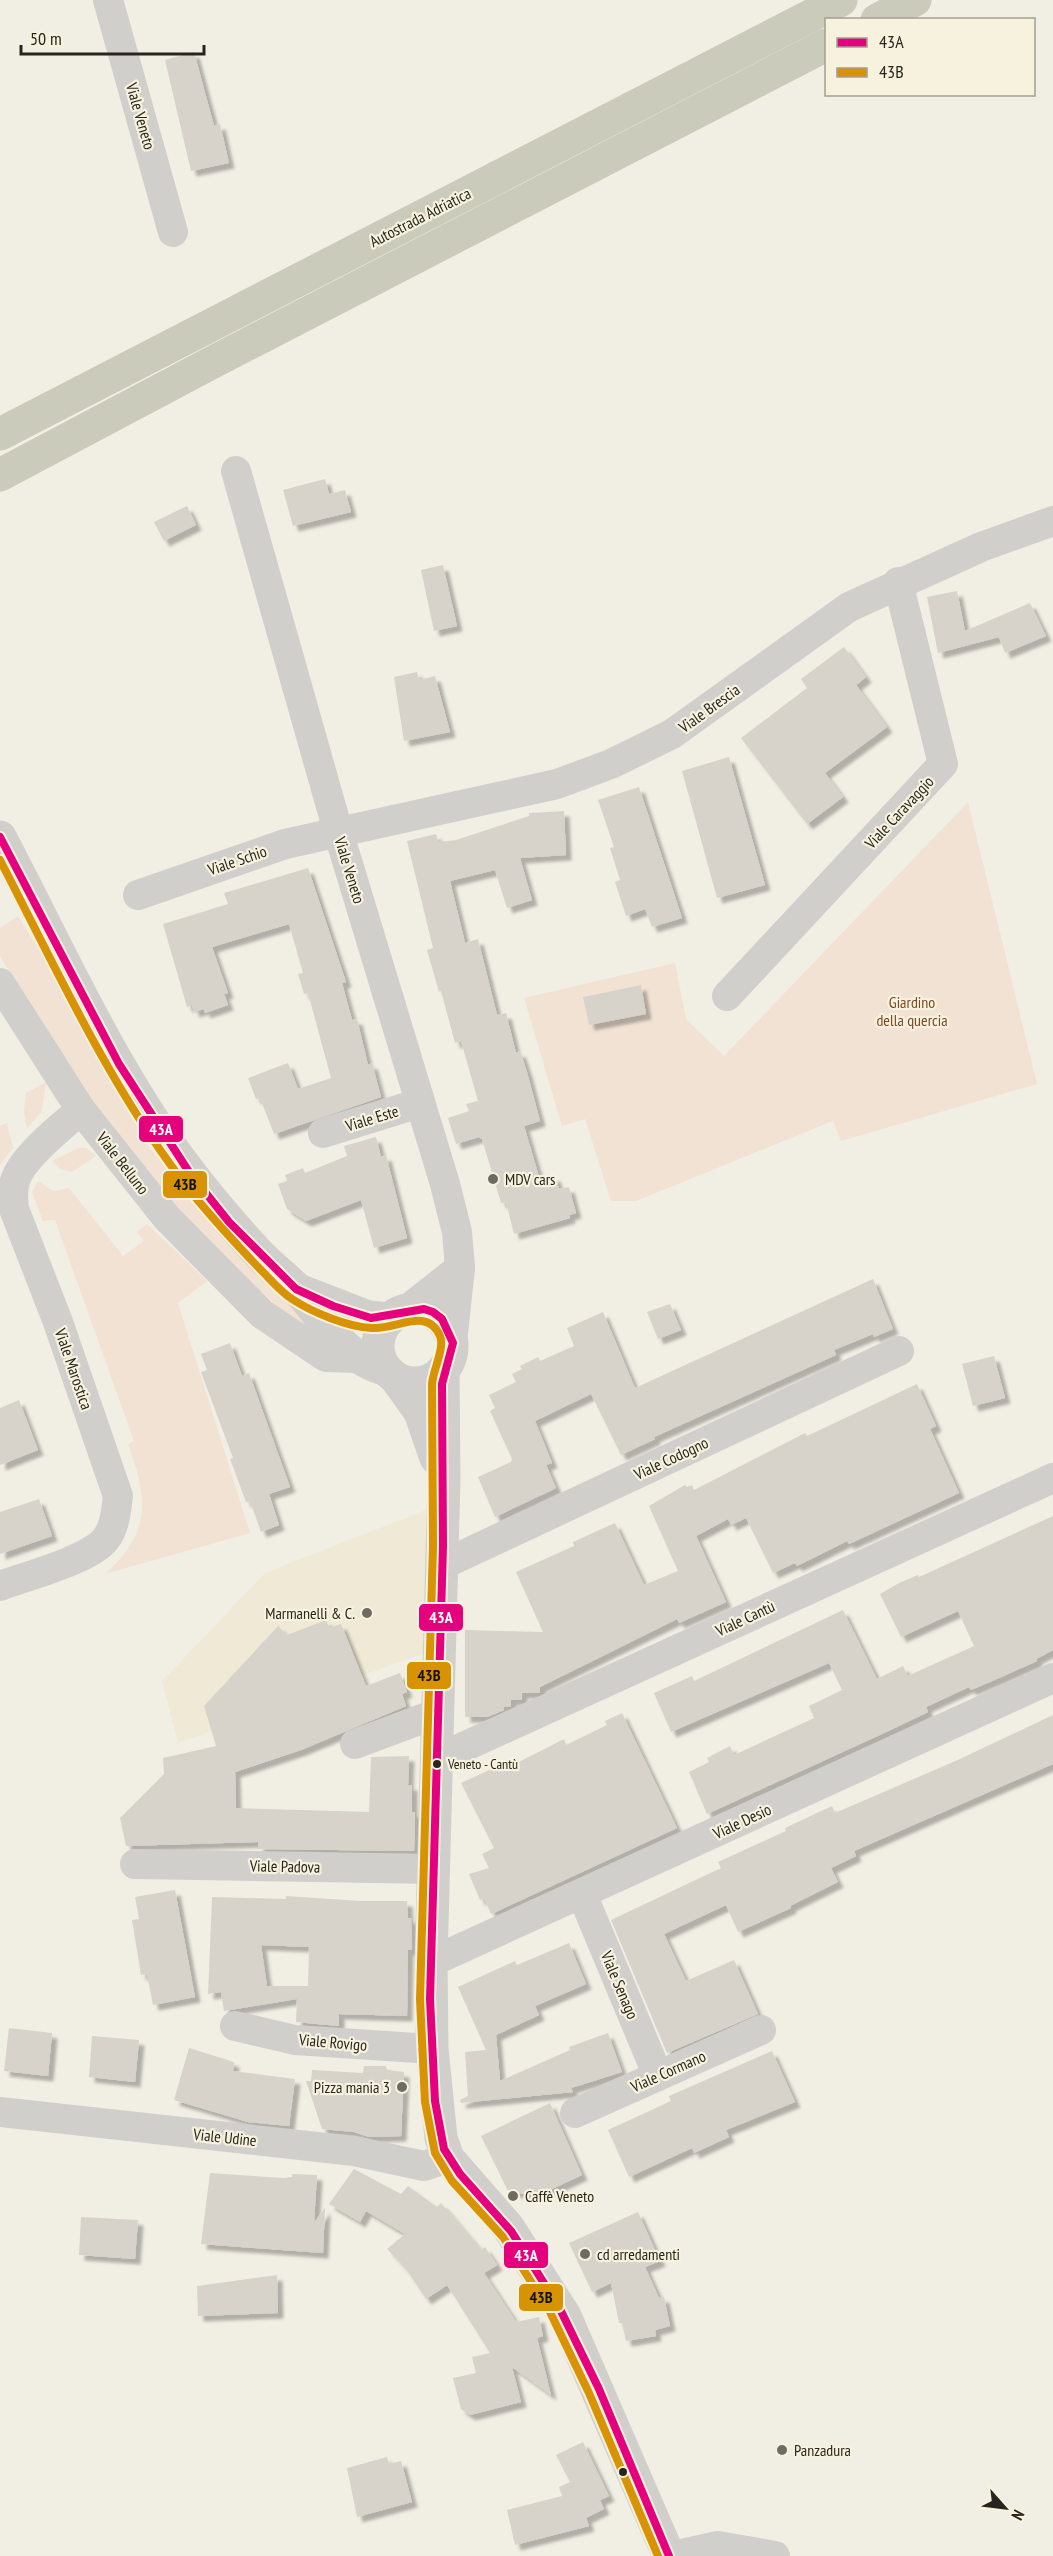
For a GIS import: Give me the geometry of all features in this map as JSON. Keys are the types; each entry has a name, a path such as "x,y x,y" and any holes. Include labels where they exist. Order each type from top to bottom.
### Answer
{"highway":[{"name":"Autostrada Adriatica","path":"0,435 841,0"},
{"path":"881,18 915,0"},
{"name":"Autostrada Adriatica","path":"0,475 825,46"}],"main road":[{"name":"Viale Veneto","path":"0,837 118,1062 180,1159 228,1219 298,1290 317,1339 380,1369 420,1412 444,1479"},
{"name":"Viale Veneto","path":"298,1290 388,1315"},
{"path":"317,1339 388,1315 421,1309 442,1320 449,1330 448,1356 437,1377 420,1383 380,1369 378,1350 382,1328 388,1315"},
{"name":"Viale Veneto","path":"448,1356 431,1962 432,2049 441,2138 448,2158 507,2226 565,2316 671,2556"}],"street":[{"name":"Viale Veneto","path":"108,0 173,232"},
{"name":"Viale Veneto","path":"236,471 338,831 457,1232 460,1269 448,1356"},
{"name":"Viale Brescia","path":"338,831 557,784 611,764 672,734 849,607 898,582 981,547 1053,521"},
{"name":"Viale Caravaggio","path":"726,996 943,764 898,582"},
{"name":"Viale Schio","path":"138,895 285,844 338,831"},
{"name":"Viale Belluno","path":"0,983 81,1110 167,1218 262,1314 317,1339"},
{"name":"Viale Este","path":"323,1133 420,1103"},
{"name":"Viale Marostica","path":"0,1586 93,1552 107,1538 115,1518 118,1496 58,1322 14,1209 12,1194 15,1178 33,1155 52,1133 81,1110"},
{"path":"388,1315 460,1269"},
{"name":"Viale Codogno","path":"442,1565 899,1351"},
{"name":"Viale Cantù","path":"437,1756 457,1750 1053,1478"},
{"name":"Viale Desio","path":"431,1962 1053,1678"},
{"path":"355,1744 438,1713"},
{"name":"Viale Padova","path":"135,1864 434,1869"},
{"name":"Viale Senago","path":"582,1894 658,2076"},
{"name":"Viale Rovigo","path":"235,2026 295,2040 432,2049"},
{"name":"Viale Cormano","path":"575,2113 761,2030"},
{"name":"Viale Udine","path":"0,2112 354,2151 424,2166 448,2158"},
{"path":"671,2556 718,2546 775,2556"}],"shaded area":[{"path":"426,1510 433,1537 432,1650 178,1743 162,1681 265,1573"}],"green space":[{"name":"Giardino della quercia","path":"968,802 1037,1084 841,1141 833,1121 636,1201 611,1201 585,1119 562,1126 524,998 675,963 686,1019 724,1056"},
{"path":"18,916 51,969 149,1147 188,1194 319,1327 300,1327 185,1223 69,1072 0,956 0,928"},
{"path":"46,1082 42,1111 27,1129 24,1110 26,1093"},
{"path":"7,1123 13,1148 0,1165 0,1126"},
{"path":"78,1148 86,1148 96,1156 72,1172 60,1169 52,1161"},
{"path":"38,1181 53,1191 69,1188 123,1256 144,1241 137,1232 147,1224 207,1281 178,1303 250,1533 105,1574 131,1544 142,1514 139,1482 128,1444 134,1441 55,1220 43,1221 32,1192"}],"building":[{"path":"194,52 214,126 220,124 229,163 191,171 165,60"},
{"path":"325,479 329,494 345,490 351,512 293,526 283,490"},
{"path":"187,506 196,525 164,541 154,522"},
{"path":"443,565 457,626 434,631 421,570"},
{"path":"957,591 965,631 1030,603 1046,636 1005,653 999,637 938,653 927,597"},
{"path":"844,647 866,677 856,685 887,727 825,773 843,797 807,824 741,738 807,688 801,679"},
{"path":"417,672 419,680 435,676 450,732 404,741 394,677"},
{"path":"729,757 765,885 717,898 682,771"},
{"path":"639,787 682,918 652,927 645,909 626,916 615,882 620,880 610,848 614,847 598,800"},
{"path":"564,811 566,855 520,858 532,900 507,908 495,870 450,881 465,943 478,939 497,1015 506,1013 516,1053 520,1051 527,1072 540,1121 524,1126 540,1180 555,1176 559,1189 569,1187 576,1213 569,1215 570,1218 514,1234 506,1202 501,1203 482,1139 479,1137 456,1144 448,1118 469,1111 466,1104 478,1101 461,1041 455,1043 427,950 433,948 407,841 436,834 438,842 456,840 529,816 529,813"},
{"path":"308,868 346,982 342,983 352,1020 357,1019 368,1065 372,1063 381,1097 274,1134 260,1098 256,1099 248,1078 288,1063 298,1089 331,1078 308,993 304,994 298,974 303,973 289,924 212,947 228,993 224,994 228,1005 205,1013 204,1009 194,1012 192,1005 187,1007 163,924 228,904 224,893"},
{"path":"641,985 646,1014 589,1025 583,997"},
{"path":"376,1137 381,1157 386,1155 407,1238 374,1248 361,1200 306,1221 287,1209 278,1184 287,1181 285,1175 303,1168 305,1173 347,1156 344,1146"},
{"path":"873,1279 893,1329 874,1337 873,1334 834,1350 836,1355 654,1437 655,1439 621,1455 591,1394 535,1421 552,1463 546,1465 556,1488 495,1517 478,1477 511,1462 512,1459 490,1411 495,1408 489,1395 516,1382 512,1374 522,1369 520,1366 538,1357 540,1361 574,1346 567,1328 603,1312 635,1388"},
{"path":"670,1304 681,1330 658,1339 647,1312"},
{"path":"230,1343 242,1376 249,1373 290,1487 269,1494 279,1525 261,1532 250,1501 246,1502 230,1459 233,1458 201,1372 207,1370 201,1354"},
{"path":"994,1356 1005,1398 973,1406 962,1364"},
{"path":"917,1384 936,1426 930,1429 959,1493 849,1544 847,1541 797,1566 795,1563 773,1573 746,1518 731,1525 728,1519 696,1536 726,1602 679,1623 677,1619 540,1687 540,1693 522,1693 522,1700 511,1700 511,1706 504,1707 504,1710 487,1717 465,1717 465,1630 543,1632 516,1572 574,1546 573,1542 615,1523 644,1585 678,1571 649,1506 685,1485 687,1487 692,1485 694,1490 805,1433 807,1436"},
{"path":"19,1400 38,1450 0,1465 0,1408"},
{"path":"39,1499 52,1536 0,1554 0,1512"},
{"path":"1053,1516 1053,1650 1036,1659 1037,1661 971,1690 969,1687 926,1707 928,1712 707,1814 689,1772 709,1762 707,1758 730,1746 734,1755 814,1718 809,1706 842,1690 829,1663 671,1732 654,1693 692,1676 694,1681 843,1610 877,1679 903,1666 908,1676 974,1646 958,1611 901,1637 880,1594 899,1583 918,1575 919,1577"},
{"path":"326,1620 329,1628 341,1624 366,1686 400,1673 407,1692 402,1694 406,1706 301,1750 235,1772 236,1808 369,1812 371,1757 409,1756 408,1785 412,1785 412,1812 415,1812 414,1851 258,1849 258,1842 126,1846 120,1818 164,1774 163,1758 216,1746 204,1706 278,1626 287,1635"},
{"path":"622,1713 677,1828 491,1914 484,1898 480,1900 469,1874 489,1868 482,1854 494,1848 461,1783 511,1760 513,1765 564,1739 566,1745 607,1725 605,1721"},
{"path":"1053,1715 1053,1764 854,1851 856,1856 831,1868 838,1882 790,1906 791,1908 738,1932 726,1905 664,1934 686,1981 734,1960 758,2014 667,2053 611,1920 721,1868 718,1862 786,1831 785,1828 832,1806 835,1813 960,1759"},
{"path":"175,1890 195,1997 153,2005 147,1974 141,1975 132,1920 139,1919 135,1897"},
{"path":"286,1896 360,1901 407,1901 408,1918 411,1918 412,1950 408,1950 407,2016 339,2014 339,2026 296,2022 297,1999 224,2011 221,1992 208,1994 212,1897 286,1899","holes":["261,1945 309,1947 308,1986 267,1986"]},
{"path":"569,1943 586,1984 535,2006 539,2015 496,2035 500,2081 570,2050 569,2047 608,2033 622,2072 571,2088 573,2092 461,2103 460,2100 468,2096 465,2052 486,2050 458,1987 515,1961 517,1965"},
{"path":"9,2028 52,2033 48,2076 4,2071"},
{"path":"92,2036 139,2040 135,2082 89,2077"},
{"path":"189,2048 234,2062 233,2071 295,2079 289,2126 248,2122 174,2100"},
{"path":"772,2051 795,2102 726,2130 729,2137 694,2153 692,2148 629,2177 608,2130 671,2101 669,2096"},
{"path":"364,2066 386,2066 387,2070 404,2072 401,2136 369,2137 354,2132 322,2129 306,2081 311,2081 312,2070 363,2073"},
{"path":"550,2103 582,2175 541,2194 521,2194 507,2189 481,2136"},
{"path":"354,2169 401,2194 408,2186 437,2207 441,2203 481,2250 485,2247 497,2265 484,2273 516,2322 539,2317 543,2336 537,2338 551,2395 512,2367 521,2402 470,2415 461,2409 453,2378 476,2373 472,2357 490,2353 447,2285 426,2299 406,2269 387,2249 405,2234 366,2211 360,2222 329,2204"},
{"path":"210,2173 284,2178 292,2177 292,2174 317,2175 314,2223 325,2208 323,2253 201,2244"},
{"path":"638,2212 660,2261 645,2267 659,2298 664,2297 670,2326 655,2330 656,2336 626,2341 622,2323 619,2323 611,2283 592,2292 569,2243"},
{"path":"81,2217 138,2220 135,2259 79,2255"},
{"path":"277,2275 278,2313 198,2316 197,2286"},
{"path":"583,2442 609,2496 600,2500 604,2509 586,2518 589,2526 515,2545 507,2510 562,2496 559,2487 570,2482 556,2455"},
{"path":"387,2457 389,2464 401,2461 412,2502 357,2517 347,2468"}],"transit line":[{"name":"43A","path":"0,837 119,1064 189,1172 229,1222 296,1289 333,1306 371,1318 424,1309 433,1312 442,1319 453,1343 442,1384 443,1546 430,1999 435,2101 444,2149 460,2174 511,2231 559,2307 599,2389 669,2556"},
{"name":"43B","path":"0,860 84,1023 129,1103 181,1179 230,1237 284,1293 320,1314 352,1325 372,1328 419,1321 427,1322 440,1336 441,1347 432,1384 433,1546 420,1999 425,2102 435,2153 452,2181 503,2237 550,2312 589,2393 658,2556"}],"place":[{"name":"MDV cars","path":"493,1179"},
{"name":"Marmanelli & C.","path":"367,1613"},
{"name":"Veneto - Cantù","path":"437,1764"},
{"name":"Pizza mania 3","path":"402,2087"},
{"name":"Caffè Veneto","path":"513,2196"},
{"name":"cd arredamenti","path":"585,2254"},
{"name":"Panzadura","path":"782,2450"}]}
